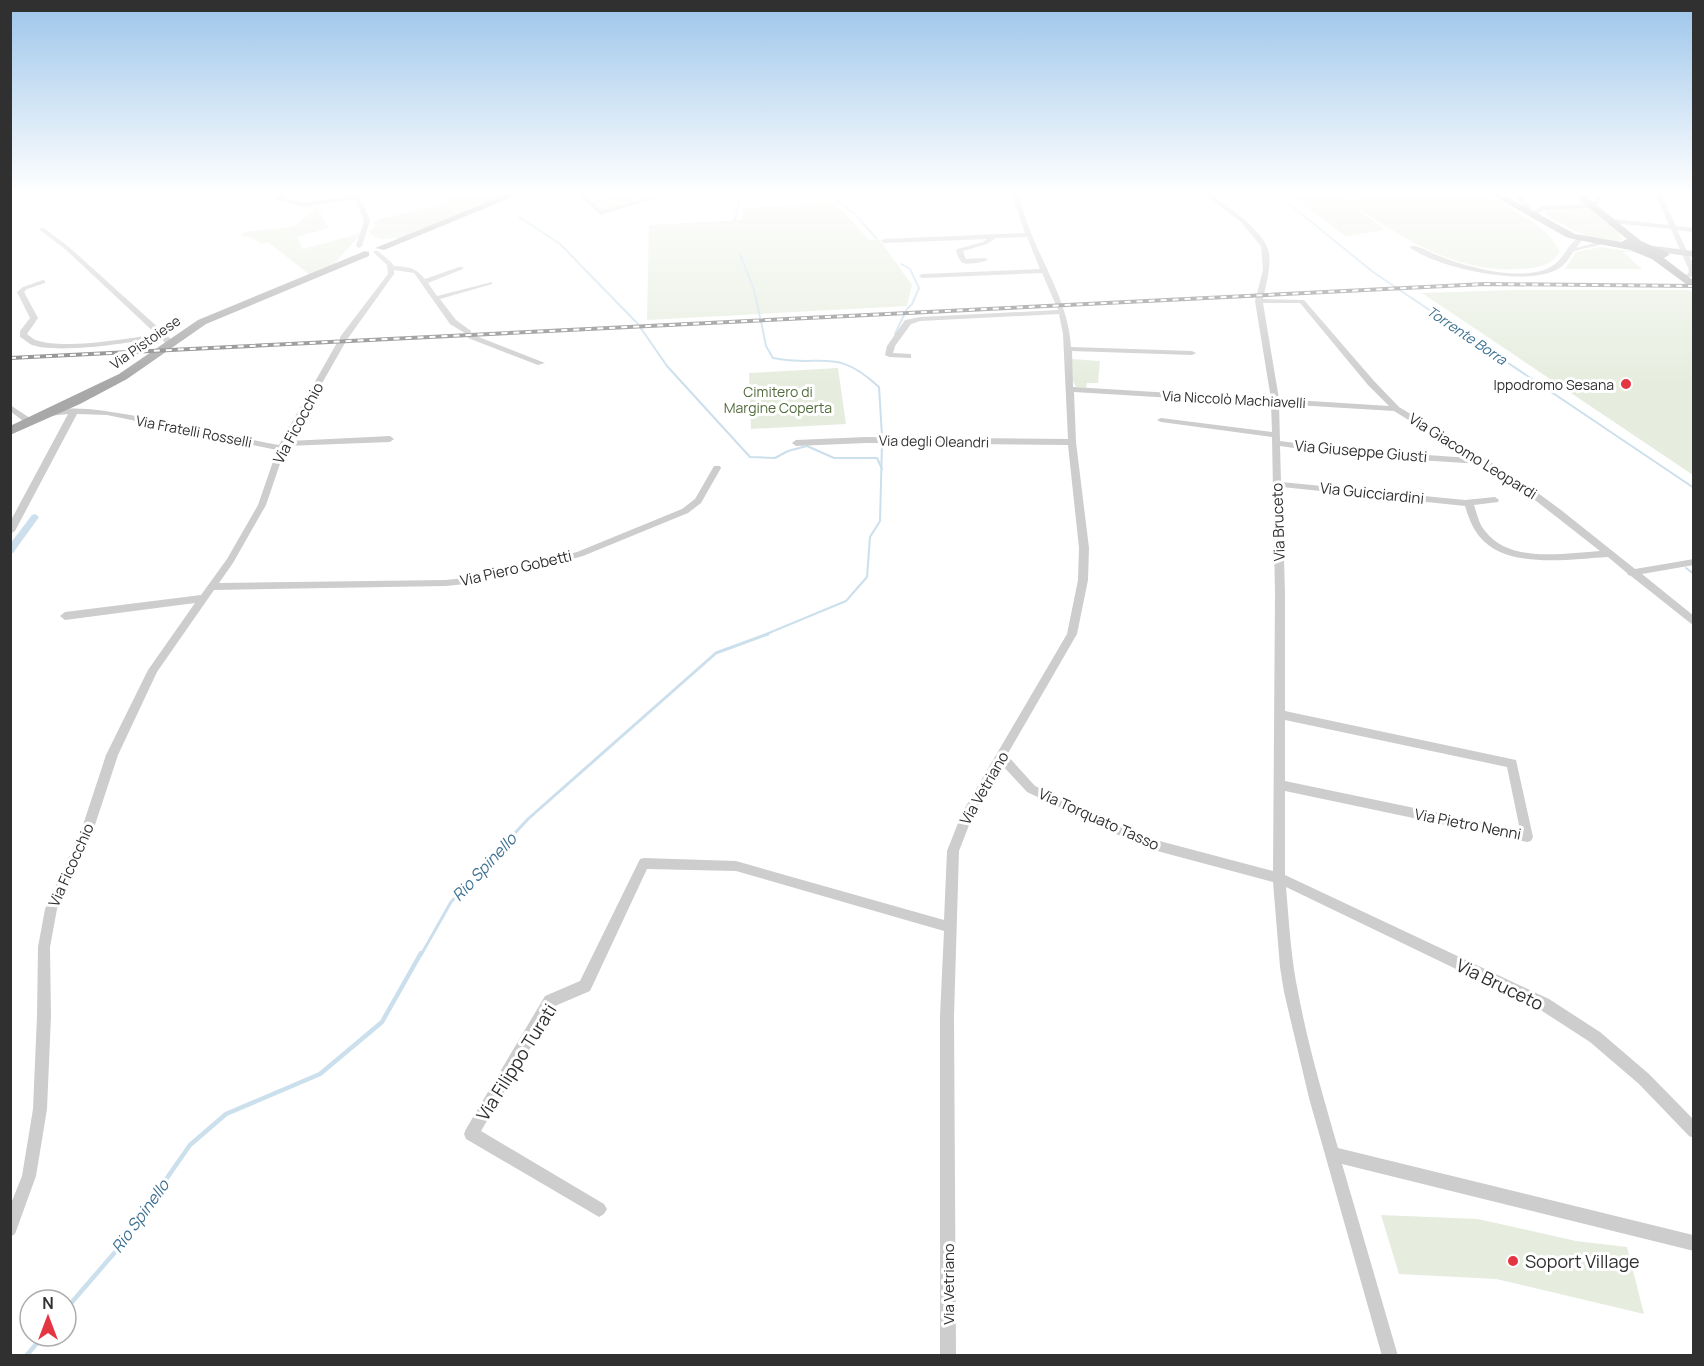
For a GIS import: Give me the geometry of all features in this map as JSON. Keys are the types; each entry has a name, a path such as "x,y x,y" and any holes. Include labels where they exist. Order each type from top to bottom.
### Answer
{"main road":[{"name":"Via Pistoiese","path":"10,431 45,415 73,407 92,393 141,365 165,338 333,268 351,258"},
{"path":"1662,258 1694,286"}],"street":[{"path":"78,258 165,338"},
{"path":"383,258 392,268 414,270 453,322 470,334 541,363"},
{"path":"962,258 964,261 985,260"},
{"name":"Via Vetriano","path":"948,1356 946,1016 953,850 957,834 968,813 1072,634 1079,608 1084,548 1072,442 1069,349 1062,312 1039,258"},
{"name":"Via Bruceto","path":"1265,258 1266,270 1260,301 1275,401 1280,594 1279,878 1291,992 1333,1155 1390,1356"},
{"path":"1436,258 1450,264 1509,273 1544,272 1556,267 1564,258"},
{"path":"1681,277 1692,273 1687,258"},
{"name":"Via Ficocchio","path":"10,1229 29,1176 40,1109 44,947 47,921 87,831 107,768 121,734 157,664 230,561 262,505 282,446 342,341 390,276 392,268"},
{"path":"424,282 460,268"},
{"path":"922,276 1044,271"},
{"path":"43,282 20,292 34,318 23,335 34,343 54,345 165,338"},
{"path":"436,298 490,283"},
{"name":"Via Giacomo Leopardi","path":"1260,301 1302,300 1371,384 1396,409 1483,462 1558,512 1694,622"},
{"path":"908,356 889,355 891,346 908,322 920,319 1062,312"},
{"path":"1069,349 1192,353"},
{"name":"Via Niccolò Machiavelli","path":"1071,389 1396,409"},
{"path":"92,393 92,403 106,413"},
{"path":"10,407 30,422"},
{"path":"10,531 73,407"},
{"name":"Via Fratelli Rosselli","path":"73,407 282,446 390,439"},
{"name":"Via Giuseppe Giusti","path":"1161,420 1342,452 1483,462"},
{"name":"Via degli Oleandri","path":"796,442 866,440 1072,442"},
{"name":"Via Piero Gobetti","path":"212,587 446,583 474,580 498,572 543,564 580,554 685,511 698,501 717,468"},
{"name":"Via Guicciardini","path":"1276,484 1468,502 1495,500"},
{"path":"1468,502 1482,535 1499,550 1517,556 1609,554"},
{"path":"1631,573 1694,562"},
{"path":"65,616 205,598"},
{"name":"Via Pietro Nenni","path":"1279,714 1512,764 1527,837 1280,785"},
{"name":"Via Torquato Tasso","path":"1002,758 1030,789 1150,844 1279,878"},
{"name":"Via Filippo Turati","path":"599,1209 471,1134 550,1001 585,986 644,863 736,866 949,927"},
{"name":"Via Bruceto","path":"1279,878 1544,1004 1596,1038 1644,1079 1694,1131"},
{"path":"1333,1155 1693,1243"}],"green space":[{"path":"288,258 340,258 332,266 310,275"},
{"path":"648,258 892,258 912,285 907,306 647,320"},
{"path":"1447,258 1555,258 1547,264 1520,269 1496,269"},
{"path":"1572,258 1629,258 1642,269 1565,269"},
{"name":"Ippodromo Sesana","path":"1514,290 1690,290 1693,292 1693,475 1422,293"},
{"path":"1071,359 1100,361 1098,383 1087,383 1086,388 1076,387 1072,379"},
{"name":"Cimitero di Margine Coperta","path":"838,368 846,424 751,429 749,373"},
{"name":"Soport Village","path":"1381,1215 1478,1219 1576,1241 1627,1247 1644,1314 1496,1279 1399,1274"}],"waterway":[{"path":"573,258 638,324"},
{"path":"741,258 754,290 760,317"},
{"name":"Torrente Borra","path":"1355,258 1373,272 1694,488"},
{"path":"901,264 910,269 919,288 912,304 906,310"},
{"path":"895,334 904,315"},
{"path":"761,321 766,346 773,358 839,362 864,374 879,387 882,436"},
{"path":"640,327 667,366 750,457 775,458 788,451 807,446 834,458 877,458 881,468"},
{"name":"Rio Spinello","path":"881,468 882,444"},
{"name":"Rio Spinello","path":"764,635 846,601 867,577 870,537 880,521 881,468"},
{"path":"10,551 35,517"},
{"path":"1686,568 1694,574"},
{"name":"Rio Spinello","path":"421,955 451,902 528,819 716,653 768,634"},
{"name":"Rio Spinello","path":"78,1295 116,1251 190,1145 226,1114 320,1074 382,1022 421,953"},
{"name":"Rio Spinello","path":"26,1356 33,1348"}],"railway":[{"path":"10,358 1485,284 1694,286"}],"place":[{"name":"Ippodromo Sesana","path":"1626,384"},
{"name":"Soport Village","path":"1513,1261"}]}
